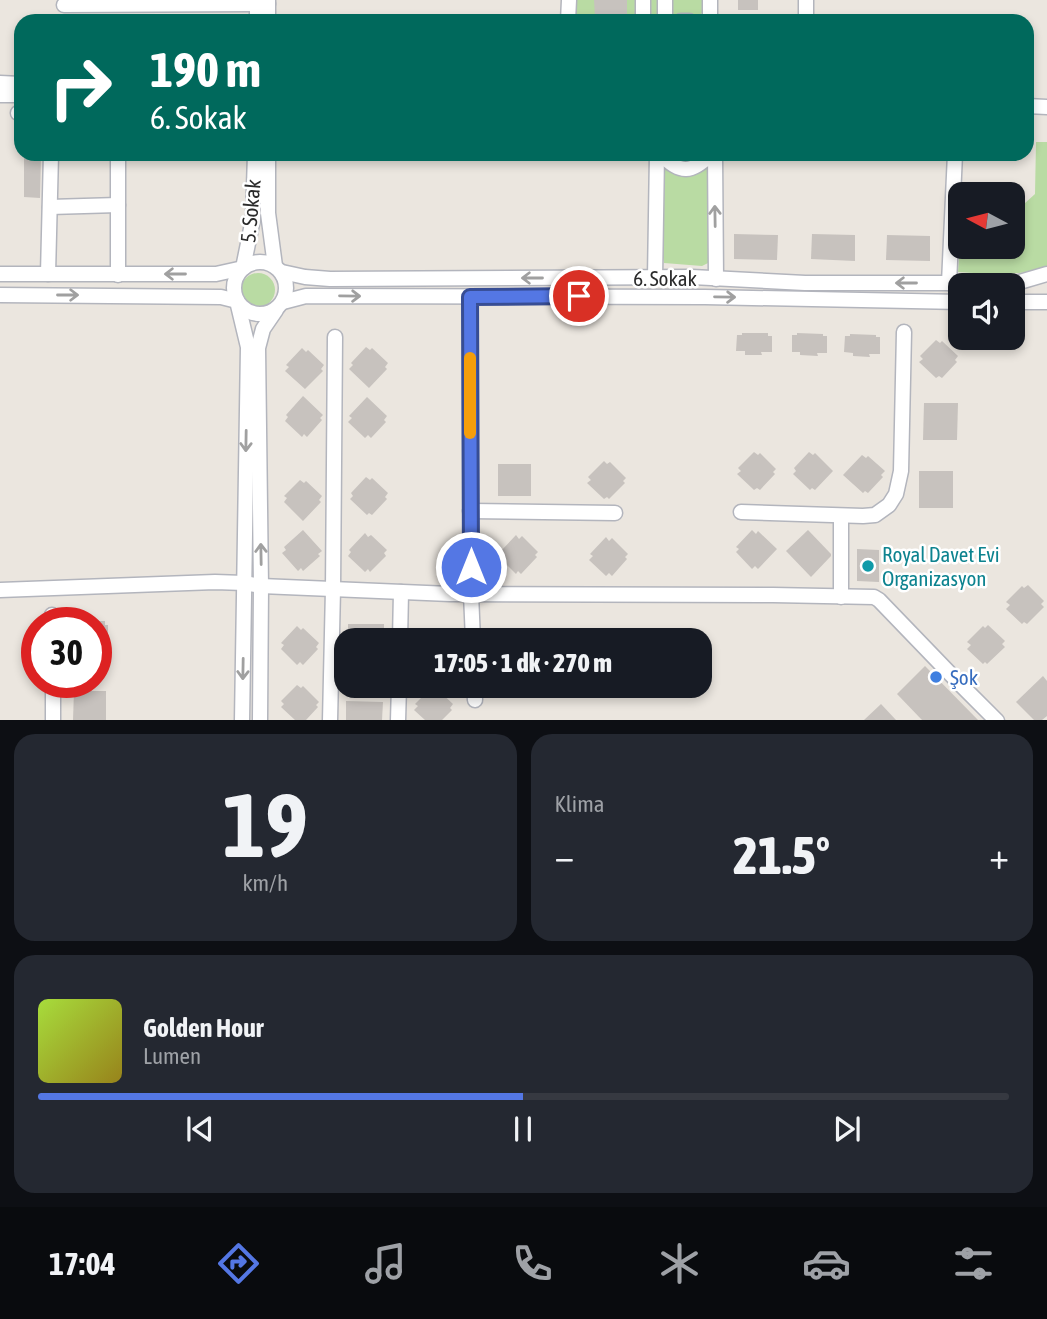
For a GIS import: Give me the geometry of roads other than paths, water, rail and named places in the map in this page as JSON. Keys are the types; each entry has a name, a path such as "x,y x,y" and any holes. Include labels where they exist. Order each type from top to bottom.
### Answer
{"street":[{"path":"64,3 263,2"},
{"path":"48,274 51,161"},
{"path":"118,161 118,275"},
{"name":"5. Sokak","path":"243,268 253,219 254,161"},
{"name":"5. Sokak","path":"268,161 268,213 279,269"},
{"path":"655,278 658,161"},
{"path":"668,161 685,170 703,161"},
{"path":"714,161 716,279"},
{"path":"949,273 955,161"},
{"path":"50,207 118,205"},
{"path":"242,720 248,347 234,284 243,268 259,261 268,262 279,269 286,279 287,288 279,306 263,329 258,348 260,720"},
{"path":"0,274 216,274 243,268"},
{"name":"6. Sokak","path":"279,269 305,277 330,279 655,278 805,283 948,283"},
{"name":"6. Sokak","path":"1025,280 1047,274"},
{"path":"0,295 221,297 237,301 250,313 259,315 268,314 279,306"},
{"name":"6. Sokak","path":"279,306 306,296 705,297 948,302"},
{"path":"470,297 472,628"},
{"path":"1025,302 1047,302"},
{"path":"741,512 863,516 875,515 889,505 896,494 901,471 904,332"},
{"path":"330,720 335,337"},
{"path":"470,511 615,513"},
{"path":"841,516 841,597"},
{"path":"0,590 215,582 471,594 874,597 997,720"},
{"path":"400,628 401,592"},
{"path":"53,698 53,720"},
{"path":"398,720 399,698"}],"place":[{"name":"Royal Davet Evi Organizasyon","path":"868,566"},
{"name":"Şok","path":"936,677"}]}
